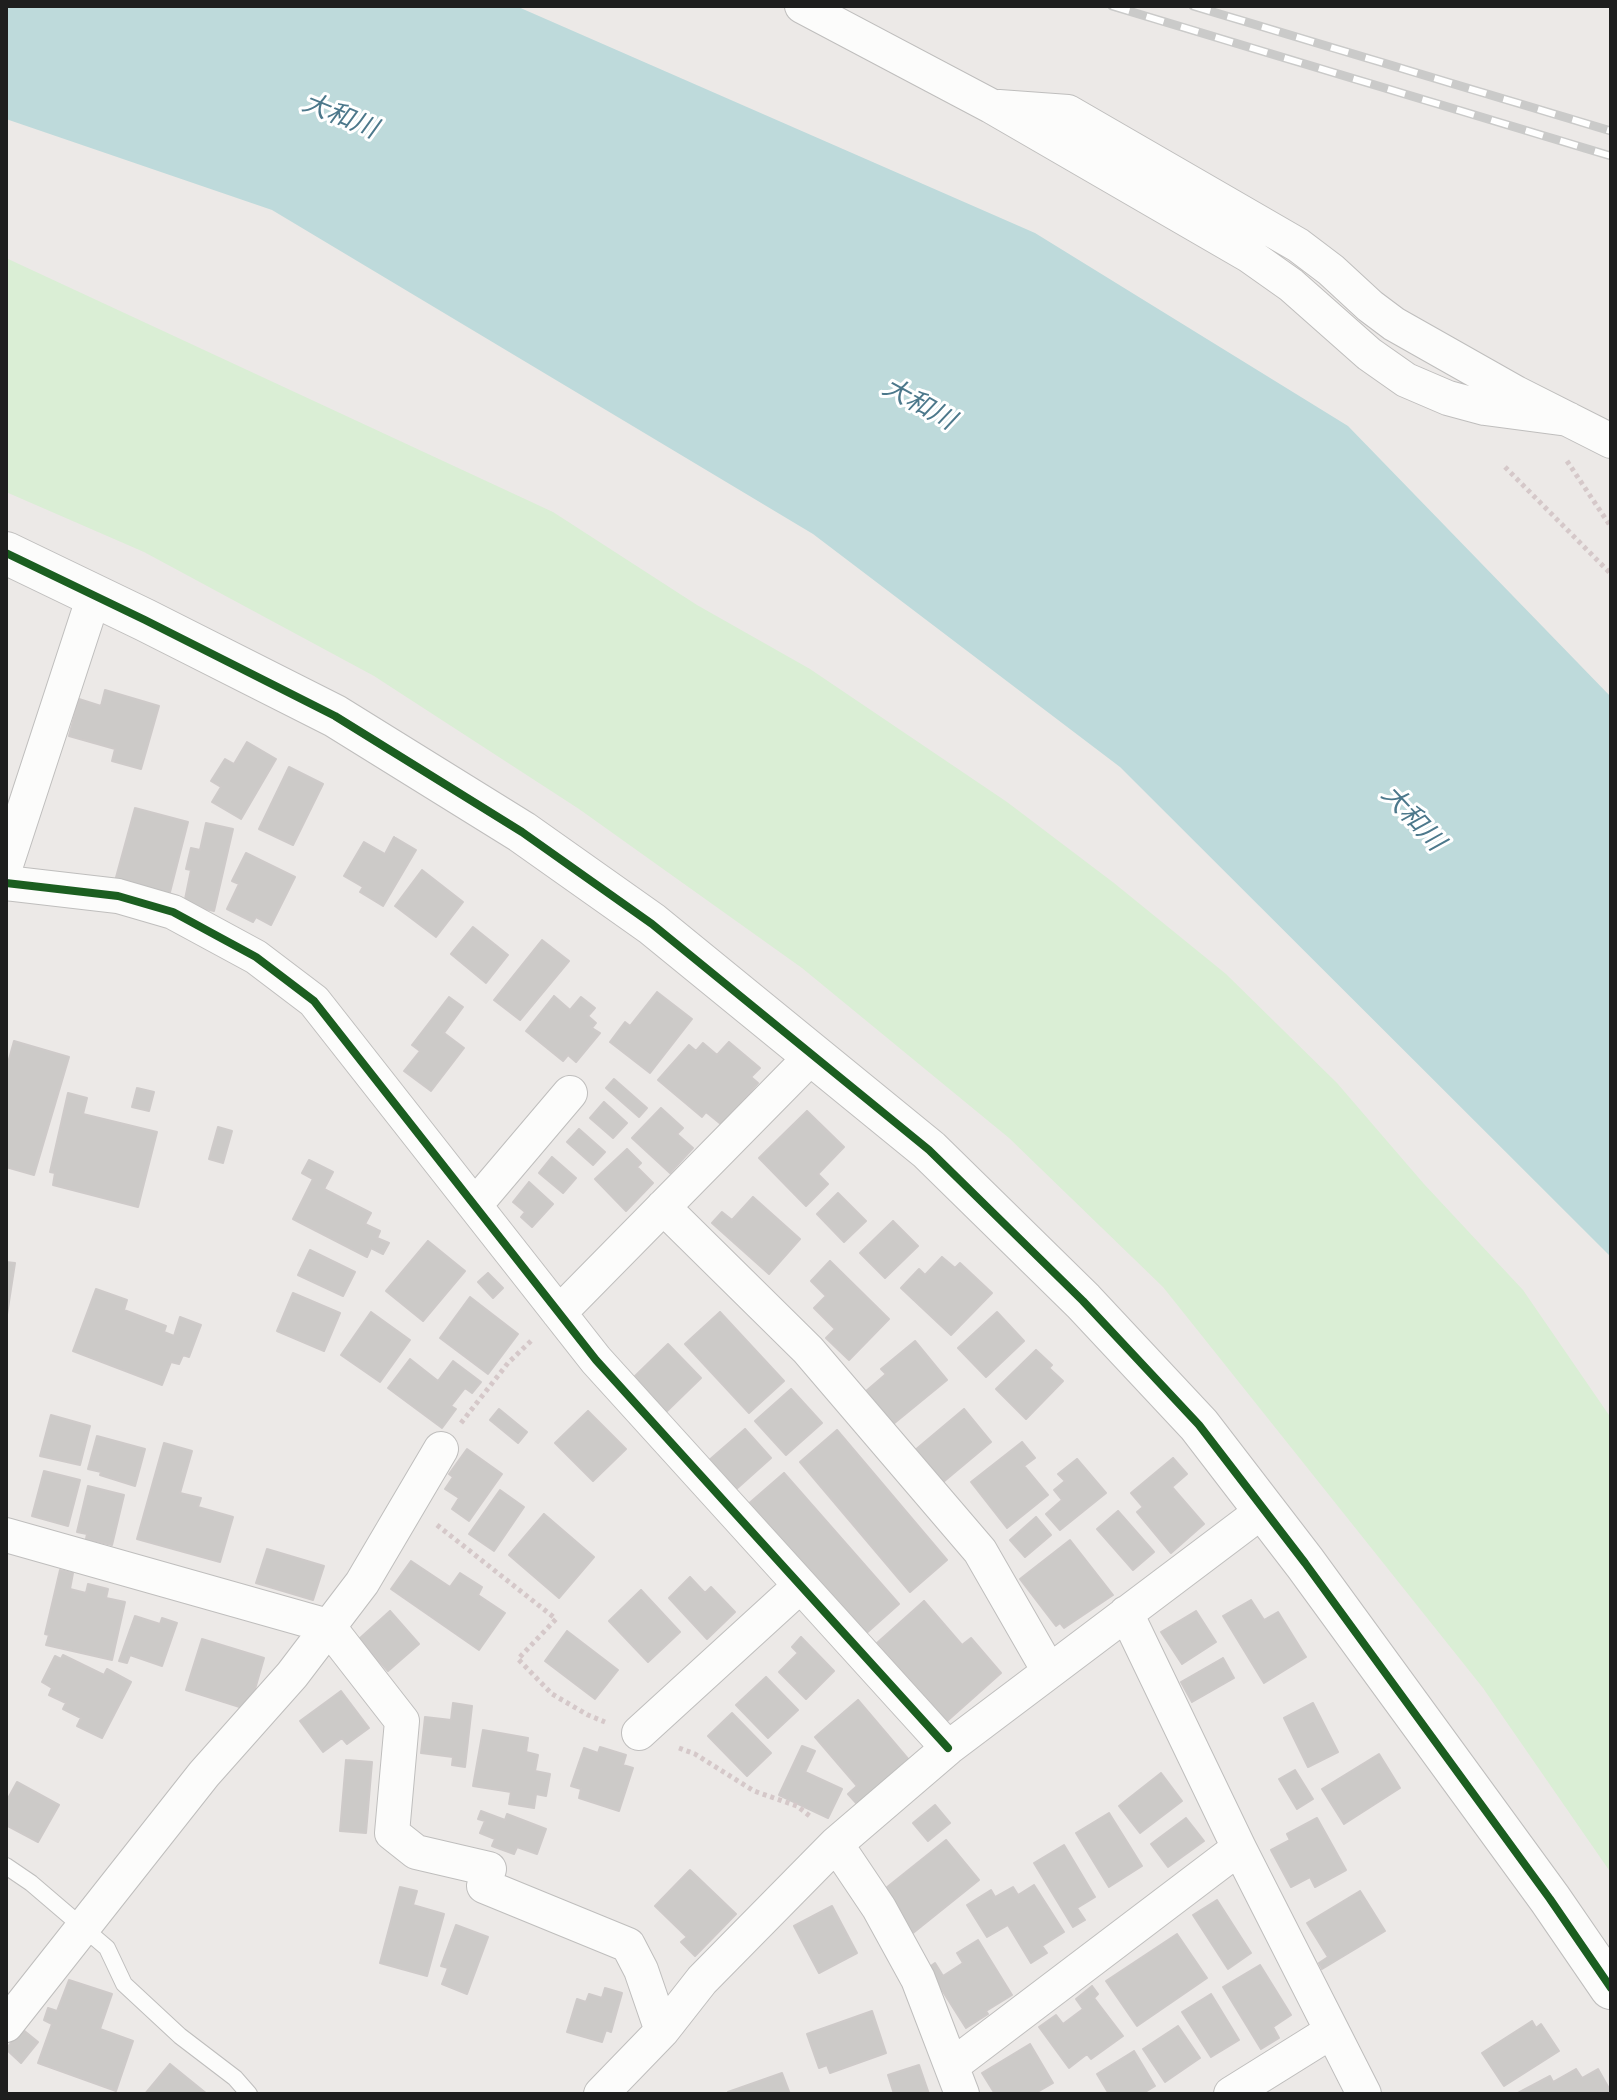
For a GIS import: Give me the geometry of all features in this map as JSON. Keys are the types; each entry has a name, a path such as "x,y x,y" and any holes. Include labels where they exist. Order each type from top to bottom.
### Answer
{"street":[{"path":"802,6 991,106 1250,256 1291,285 1369,354 1406,380 1448,398 1522,415 1568,419"},
{"path":"991,106 1068,112 1298,245 1394,324 1516,393 1611,441"},
{"path":"6,553 335,716 522,832 652,924 929,1150 1083,1301 1199,1425 1265,1509 1550,1899 1611,1988"},
{"path":"6,865 94,596"},
{"path":"6,883 118,896 173,912 219,935 283,975 314,1001 596,1360 948,1748"},
{"path":"559,1313 814,1054"},
{"path":"475,1205 570,1093"},
{"path":"663,1207 808,1350 980,1551 1049,1671"},
{"path":"6,2025 204,1774 292,1675 362,1583 441,1449"},
{"path":"601,2094 662,2031 702,1980 836,1844 948,1748 1265,1509"},
{"path":"6,1535 328,1626 402,1721 392,1833 416,1852 489,1869 484,1886 628,1945 641,1970 662,2031"},
{"path":"639,1733 800,1586"},
{"path":"1126,1613 1239,1848 1364,2094"},
{"path":"836,1844 879,1908 918,1979 957,2080 1239,1848"},
{"path":"1231,2094 1332,2031"}],"lane":[{"path":"6,1866 31,1883 107,1948 124,1984 180,2036 235,2078 249,2094"}],"path":[{"path":"1522,415 1567,462 1611,527"},
{"path":"1505,467 1611,574"},
{"path":"441,1449 508,1363 559,1313"},
{"path":"409,1503 556,1619 518,1659 552,1694 588,1715 695,1754 754,1791 797,1806 817,1822 836,1844"}],"green space":[{"path":"6,258 553,512 697,605 810,669 1007,802 1114,883 1226,974 1337,1083 1424,1184 1523,1290 1611,1418 1611,1873 1483,1688 1163,1287 1009,1138 802,968 579,809 374,676 144,552 6,492"}],"water":[{"name":"大和川","path":"6,6 516,6 1035,233 1348,426 1611,697 1611,1257 1120,767 813,534 272,210 6,119"}],"building":[{"path":"105,690 159,706 141,769 112,761 115,749 69,736 79,699 101,706"},
{"path":"247,742 276,759 241,819 212,802 221,787 211,781 225,759 234,764"},
{"path":"289,767 323,784 293,845 259,829"},
{"path":"135,808 188,822 169,896 115,881"},
{"path":"206,823 233,829 214,911 184,904 191,870 186,869 191,848 200,850"},
{"path":"394,837 416,850 383,906 360,892 363,887 344,876 364,842 385,854"},
{"path":"246,853 295,877 271,925 256,917 253,922 227,909 239,884 232,881"},
{"path":"422,870 463,902 436,937 395,906"},
{"path":"473,927 508,955 486,983 451,954"},
{"path":"542,940 569,961 520,1020 494,1000"},
{"path":"657,992 692,1019 650,1073 610,1042 625,1022 630,1026"},
{"path":"554,996 570,1010 581,997 595,1008 588,1016 596,1023 592,1028 600,1033 576,1062 568,1055 563,1061 526,1031"},
{"path":"449,997 463,1007 444,1033 464,1048 431,1091 404,1071 420,1051 412,1045"},
{"path":"14,1041 69,1057 34,1175 6,1167 6,1070"},
{"path":"729,1042 760,1068 751,1077 758,1083 722,1125 706,1112 702,1117 658,1080 689,1045 696,1051 703,1043 717,1055"},
{"path":"614,1079 647,1108 639,1117 606,1088"},
{"path":"137,1088 154,1092 149,1111 132,1107"},
{"path":"68,1093 87,1098 83,1114 157,1132 138,1207 53,1185 55,1173 50,1172"},
{"path":"604,1102 627,1123 613,1138 590,1118"},
{"path":"661,1108 683,1128 677,1134 693,1148 670,1173 632,1138"},
{"path":"807,1111 844,1147 818,1174 828,1184 806,1206 759,1158"},
{"path":"218,1127 232,1131 223,1163 209,1159"},
{"path":"579,1129 605,1152 593,1165 567,1142"},
{"path":"627,1149 641,1163 637,1167 653,1183 626,1211 595,1179"},
{"path":"552,1157 576,1178 563,1193 539,1173"},
{"path":"309,1160 333,1172 324,1189 371,1213 365,1224 380,1231 377,1238 389,1243 383,1254 371,1248 367,1257 293,1219 313,1179 302,1173"},
{"path":"529,1182 553,1204 532,1227 521,1217 525,1212 513,1202"},
{"path":"838,1193 866,1221 844,1242 817,1214"},
{"path":"753,1197 800,1239 769,1274 712,1223 722,1212 732,1220"},
{"path":"893,1221 918,1246 885,1278 860,1253"},
{"path":"428,1241 465,1271 423,1321 386,1291"},
{"path":"310,1250 355,1272 343,1296 298,1275"},
{"path":"942,1257 955,1268 960,1263 992,1293 951,1335 901,1288 919,1269 925,1275"},
{"path":"830,1261 889,1319 849,1360 826,1338 835,1329 814,1308 826,1296 811,1281"},
{"path":"6,1262 15,1263 6,1321"},
{"path":"488,1273 503,1288 493,1298 478,1282"},
{"path":"96,1289 127,1300 124,1310 166,1326 164,1332 174,1336 180,1317 201,1325 189,1357 183,1355 179,1364 171,1362 162,1385 73,1351"},
{"path":"293,1293 340,1313 324,1351 277,1331"},
{"path":"470,1297 518,1334 488,1374 440,1338"},
{"path":"371,1312 410,1340 380,1382 341,1355"},
{"path":"720,1312 784,1381 749,1413 685,1344"},
{"path":"997,1312 1024,1341 986,1377 958,1348"},
{"path":"915,1341 947,1380 892,1425 865,1392 886,1374 881,1369"},
{"path":"668,1344 701,1378 666,1412 633,1378"},
{"path":"1036,1350 1063,1381 1026,1419 996,1389"},
{"path":"410,1359 438,1381 453,1361 481,1382 472,1393 465,1388 451,1406 456,1409 442,1428 388,1388"},
{"path":"791,1389 822,1423 786,1455 755,1421"},
{"path":"499,1409 527,1432 518,1443 490,1420"},
{"path":"964,1409 991,1442 942,1483 914,1451"},
{"path":"588,1411 626,1449 593,1481 555,1443"},
{"path":"51,1415 90,1426 80,1465 40,1456"},
{"path":"745,1429 771,1458 733,1492 707,1462"},
{"path":"837,1430 947,1560 910,1592 800,1462"},
{"path":"97,1436 145,1449 135,1486 88,1469"},
{"path":"1022,1442 1035,1458 1024,1466 1048,1495 1007,1528 971,1482"},
{"path":"164,1443 192,1451 180,1493 201,1498 198,1507 233,1517 220,1562 137,1539"},
{"path":"467,1449 502,1474 469,1521 452,1509 459,1498 445,1489 453,1477 449,1474"},
{"path":"1173,1458 1187,1474 1172,1487 1204,1524 1171,1553 1137,1512 1143,1507 1131,1493"},
{"path":"1077,1459 1106,1493 1060,1530 1046,1514 1062,1500 1054,1490 1065,1481 1058,1474"},
{"path":"44,1471 80,1480 68,1526 32,1516"},
{"path":"784,1473 899,1604 862,1637 746,1506"},
{"path":"88,1486 124,1495 112,1545 86,1539 87,1534 77,1532"},
{"path":"500,1490 524,1507 494,1551 469,1534"},
{"path":"1118,1511 1154,1552 1133,1570 1097,1529"},
{"path":"544,1514 594,1557 559,1598 509,1555"},
{"path":"1036,1517 1051,1535 1025,1557 1010,1540"},
{"path":"1070,1540 1113,1595 1064,1628 1060,1623 1056,1626 1020,1579"},
{"path":"267,1549 324,1566 313,1600 256,1583"},
{"path":"411,1561 450,1587 460,1573 482,1587 478,1595 505,1613 479,1650 391,1589"},
{"path":"60,1570 73,1573 70,1589 86,1593 88,1584 108,1589 106,1598 125,1602 112,1660 46,1645 49,1635 45,1634"},
{"path":"690,1577 705,1593 711,1587 735,1612 707,1639 669,1598"},
{"path":"641,1590 680,1632 648,1662 609,1621"},
{"path":"1251,1600 1264,1620 1278,1612 1306,1657 1264,1683 1223,1616"},
{"path":"924,1601 962,1645 971,1638 1001,1673 946,1722 877,1643"},
{"path":"390,1611 419,1644 388,1671 359,1639"},
{"path":"1196,1611 1216,1642 1182,1664 1161,1632"},
{"path":"135,1616 160,1624 162,1618 177,1623 162,1666 130,1655 127,1663 119,1661"},
{"path":"567,1631 618,1670 595,1699 545,1661"},
{"path":"801,1637 834,1671 806,1699 779,1672 798,1653 792,1647"},
{"path":"202,1639 264,1658 249,1710 186,1690"},
{"path":"63,1655 104,1675 107,1669 131,1682 102,1738 77,1726 81,1718 63,1709 66,1703 49,1695 52,1688 42,1682 55,1656 61,1659"},
{"path":"1223,1658 1234,1678 1192,1702 1181,1682"},
{"path":"766,1677 798,1710 768,1738 736,1705"},
{"path":"341,1691 369,1728 347,1744 342,1738 323,1752 300,1721"},
{"path":"858,1700 909,1760 857,1804 848,1794 857,1786 815,1737"},
{"path":"453,1703 472,1706 465,1767 452,1765 453,1757 421,1753 425,1717 451,1720"},
{"path":"1313,1703 1338,1752 1308,1767 1284,1718"},
{"path":"732,1713 771,1753 747,1776 708,1736"},
{"path":"483,1730 528,1738 526,1752 538,1755 535,1771 550,1774 546,1796 536,1794 534,1808 509,1804 511,1792 473,1786"},
{"path":"802,1746 815,1751 805,1772 842,1789 828,1818 779,1795"},
{"path":"600,1747 626,1755 623,1765 633,1768 619,1811 579,1798 581,1789 571,1786 584,1748 598,1753"},
{"path":"1379,1754 1400,1788 1344,1824 1322,1789"},
{"path":"346,1760 372,1762 366,1833 340,1831"},
{"path":"1295,1770 1313,1799 1297,1809 1279,1779"},
{"path":"1161,1773 1182,1801 1140,1833 1119,1806"},
{"path":"17,1782 59,1805 38,1842 6,1825 6,1802"},
{"path":"935,1805 950,1823 928,1841 913,1823"},
{"path":"481,1811 505,1820 507,1814 546,1829 537,1854 517,1847 514,1854 492,1846 495,1839 480,1833 485,1821 478,1819"},
{"path":"1109,1813 1142,1866 1109,1887 1076,1833"},
{"path":"1186,1818 1204,1841 1168,1867 1151,1844"},
{"path":"1317,1818 1346,1870 1315,1887 1310,1877 1291,1887 1271,1850 1290,1840 1287,1834"},
{"path":"946,1840 979,1880 913,1933 881,1892"},
{"path":"1064,1845 1095,1897 1077,1908 1085,1920 1073,1927 1034,1863"},
{"path":"690,1870 736,1914 695,1956 681,1942 687,1937 655,1906"},
{"path":"1034,1885 1064,1932 1042,1946 1047,1953 1031,1963 1008,1925 987,1937 967,1905 991,1890 995,1897 1013,1887 1018,1895"},
{"path":"400,1887 417,1891 413,1905 444,1914 427,1976 380,1963"},
{"path":"1360,1891 1385,1931 1322,1969 1319,1963 1328,1957 1307,1923"},
{"path":"1217,1900 1251,1953 1228,1969 1193,1915"},
{"path":"832,1906 857,1953 819,1973 794,1926"},
{"path":"456,1925 488,1937 467,1994 442,1984 448,1968 441,1966"},
{"path":"1177,1934 1207,1978 1137,2026 1106,1981"},
{"path":"978,1940 1012,1995 966,2028 928,1968 935,1963 943,1976 963,1963 957,1953"},
{"path":"1260,1965 1291,2015 1273,2027 1279,2038 1261,2049 1223,1987"},
{"path":"69,1980 112,1994 100,2029 133,2041 116,2091 38,2063 52,2024 44,2020 48,2008 57,2011"},
{"path":"1092,1986 1098,1994 1094,1998 1123,2036 1091,2059 1087,2054 1069,2068 1039,2027 1056,2015 1063,2024 1083,2009 1076,1999"},
{"path":"605,1988 622,1993 611,2032 606,2030 602,2042 567,2032 577,1999 586,2002 589,1994 602,1998"},
{"path":"1211,1994 1239,2040 1211,2057 1182,2012"},
{"path":"872,2011 886,2053 830,2073 827,2065 819,2068 807,2034"},
{"path":"1532,2021 1536,2028 1541,2024 1559,2051 1504,2086 1482,2053"},
{"path":"1178,2026 1200,2058 1165,2082 1143,2049"},
{"path":"22,2029 38,2042 21,2063 6,2049"},
{"path":"1030,2044 1053,2083 1034,2094 995,2094 982,2073"},
{"path":"1134,2051 1155,2086 1142,2094 1109,2094 1097,2074"},
{"path":"170,2064 207,2094 145,2094"},
{"path":"919,2065 929,2094 894,2094 888,2075"},
{"path":"1576,2069 1582,2078 1598,2069 1611,2092 1516,2094 1550,2076 1553,2082"},
{"path":"782,2073 790,2094 728,2092"}],"railway":[{"path":"1112,6 1611,156"},
{"path":"1193,6 1611,131"}],"cycle path":[{"path":"6,553 335,716 522,832 652,924 929,1150 1083,1301 1199,1425 1305,1563 1550,1899 1611,1988"},
{"path":"6,883 118,896 173,912 256,957 314,1001 596,1360 948,1748"}]}
